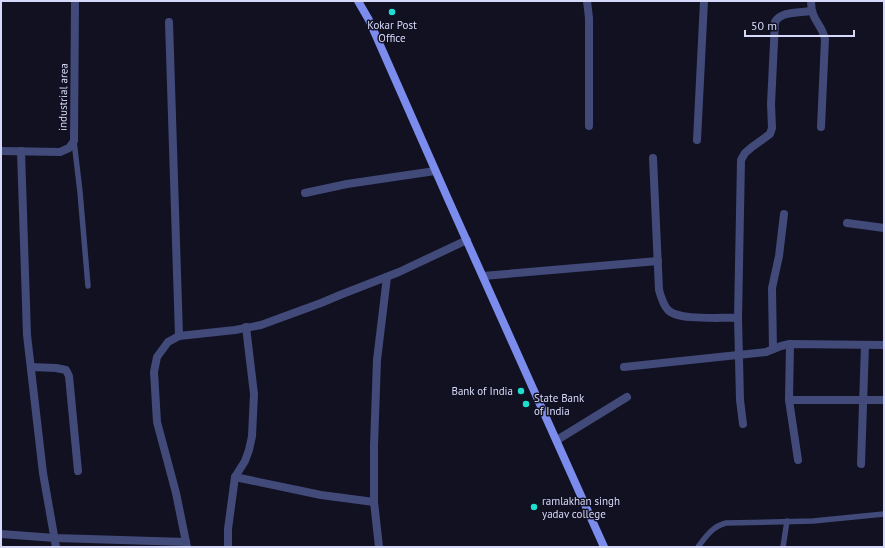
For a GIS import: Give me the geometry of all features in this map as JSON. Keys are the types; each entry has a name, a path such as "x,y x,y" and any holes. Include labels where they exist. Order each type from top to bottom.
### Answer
{"main road":[{"path":"358,1 369,20 435,171 604,547"}],"street":[{"name":"industrial area","path":"1,151 60,152 69,148 74,141 75,1"},
{"path":"587,1 589,18 589,126"},
{"path":"697,140 704,1"},
{"path":"811,1 811,11 814,19 823,30 825,39 821,127"},
{"path":"743,424 740,400 738,318 741,160 752,147 770,134 772,128 771,104 775,22 778,17 783,15 811,11"},
{"path":"169,22 179,336"},
{"path":"21,151 27,335 43,473 56,547"},
{"path":"654,158 659,290 663,303 673,314 694,317 738,318"},
{"path":"305,192 435,171"},
{"path":"773,349 772,288 784,214"},
{"path":"847,223 884,228"},
{"path":"1,534 187,545 176,493 157,422 154,372 157,356 168,342 179,336 261,324 298,312 387,277 467,240"},
{"path":"483,276 658,261"},
{"path":"379,547 374,502 374,446 377,360 387,277"},
{"path":"228,547 228,529 235,477 245,461 252,436 254,394 246,327"},
{"path":"790,344 789,400 798,460"},
{"path":"624,367 766,352 790,344 884,345"},
{"path":"861,464 865,345"},
{"path":"31,367 66,370 69,376 78,472"},
{"path":"557,440 627,397"},
{"path":"789,400 884,400"},
{"path":"235,477 320,495 374,502"}],"lane":[{"path":"74,141 88,286"},
{"path":"698,547 713,528 726,522 812,521 884,514"},
{"path":"783,547 787,521"}],"place":[{"name":"Kokar Post Office","path":"392,12"},
{"name":"Bank of India","path":"521,391"},
{"name":"State Bank of India","path":"526,404"},
{"name":"ramlakhan singh yadav college","path":"534,507"}]}
